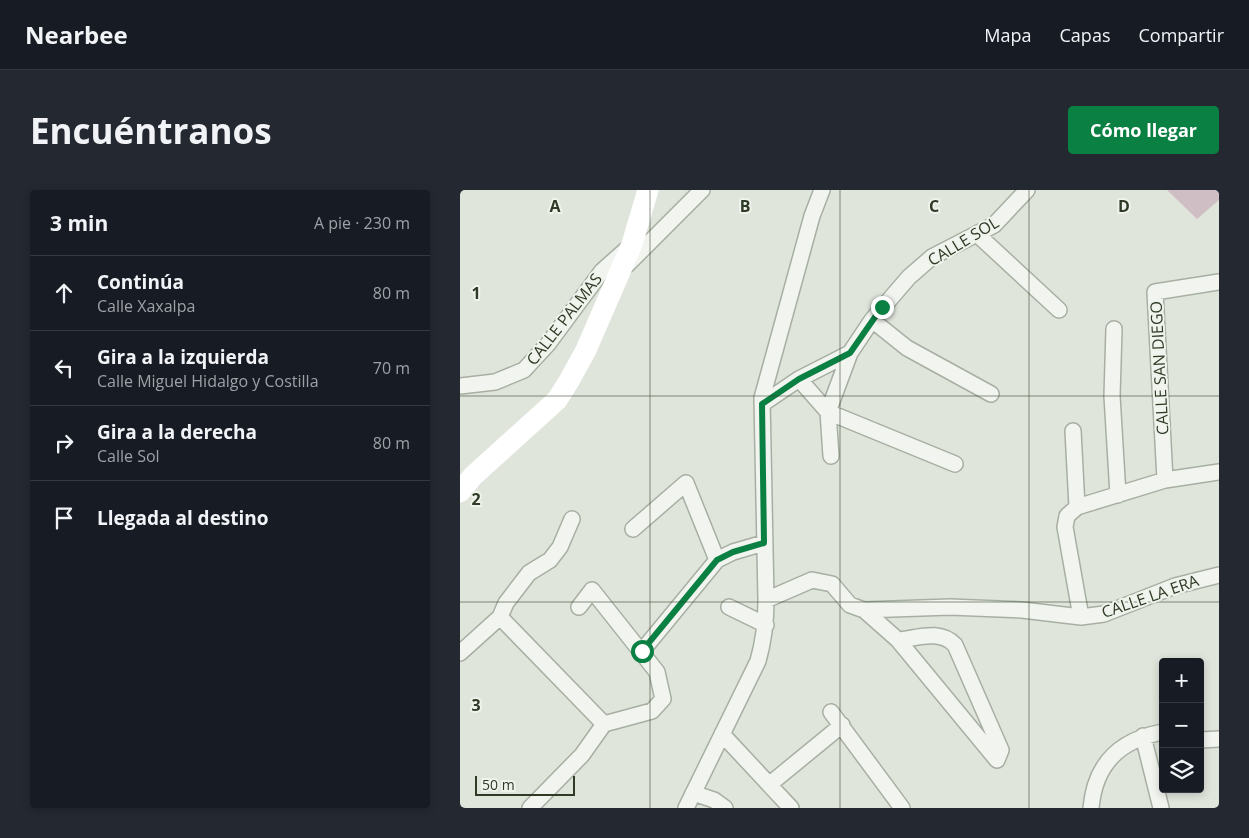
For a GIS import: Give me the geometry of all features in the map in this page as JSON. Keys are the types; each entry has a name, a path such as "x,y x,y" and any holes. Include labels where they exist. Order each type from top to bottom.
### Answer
{"main road":[{"path":"460,492 473,476 557,400 586,350 632,244 648,190"}],"street":[{"path":"619,272 702,190"},
{"path":"686,808 758,661 766,625 762,404 778,333 812,216 822,190"},
{"name":"CALLE SOL","path":"762,404 799,379 850,353 872,320 909,277 932,257 978,235 994,225 1027,190"},
{"path":"978,235 1059,310"},
{"name":"CALLE PALMAS","path":"460,386 494,382 524,370 548,344 602,270 632,244"},
{"name":"CALLE SAN DIEGO","path":"1165,480 1155,292 1219,282"},
{"path":"872,320 907,348 991,394"},
{"path":"1114,329 1112,396 1118,495"},
{"path":"831,456 828,412 850,353"},
{"path":"799,379 828,412 955,464"},
{"path":"1074,432 1072,511 1065,527 1081,617"},
{"path":"1072,511 1165,480 1219,472"},
{"path":"633,529 686,483 717,560"},
{"path":"460,653 500,617 506,603 529,573 550,560 560,547 572,519"},
{"path":"642,651 717,560 733,552 764,543"},
{"name":"CALLE LA ERA","path":"864,610 959,608 1022,610 1081,617 1104,614 1175,586 1219,574"},
{"path":"766,600 812,580 832,584 850,604 864,610 898,640 997,760 1001,750 955,645 949,639 940,635 898,640"},
{"path":"530,808 582,755 604,724 652,711 663,699 658,672 592,590 579,607"},
{"path":"729,607 766,625"},
{"path":"500,617 604,724"},
{"path":"831,712 902,808"},
{"path":"770,784 842,725"},
{"path":"1091,808 1093,791 1108,760 1127,744 1143,736 1159,733"},
{"path":"722,734 791,808"},
{"path":"1143,736 1160,808"},
{"path":"1204,740 1219,739"},
{"path":"693,793 714,800 725,808"}],"shaded area":[{"path":"1167,190 1219,190 1219,200 1197,219"}],"route":[{"path":"642,651 673,617 717,560 733,552 764,543 762,404 799,379 850,353 882,307"}]}
